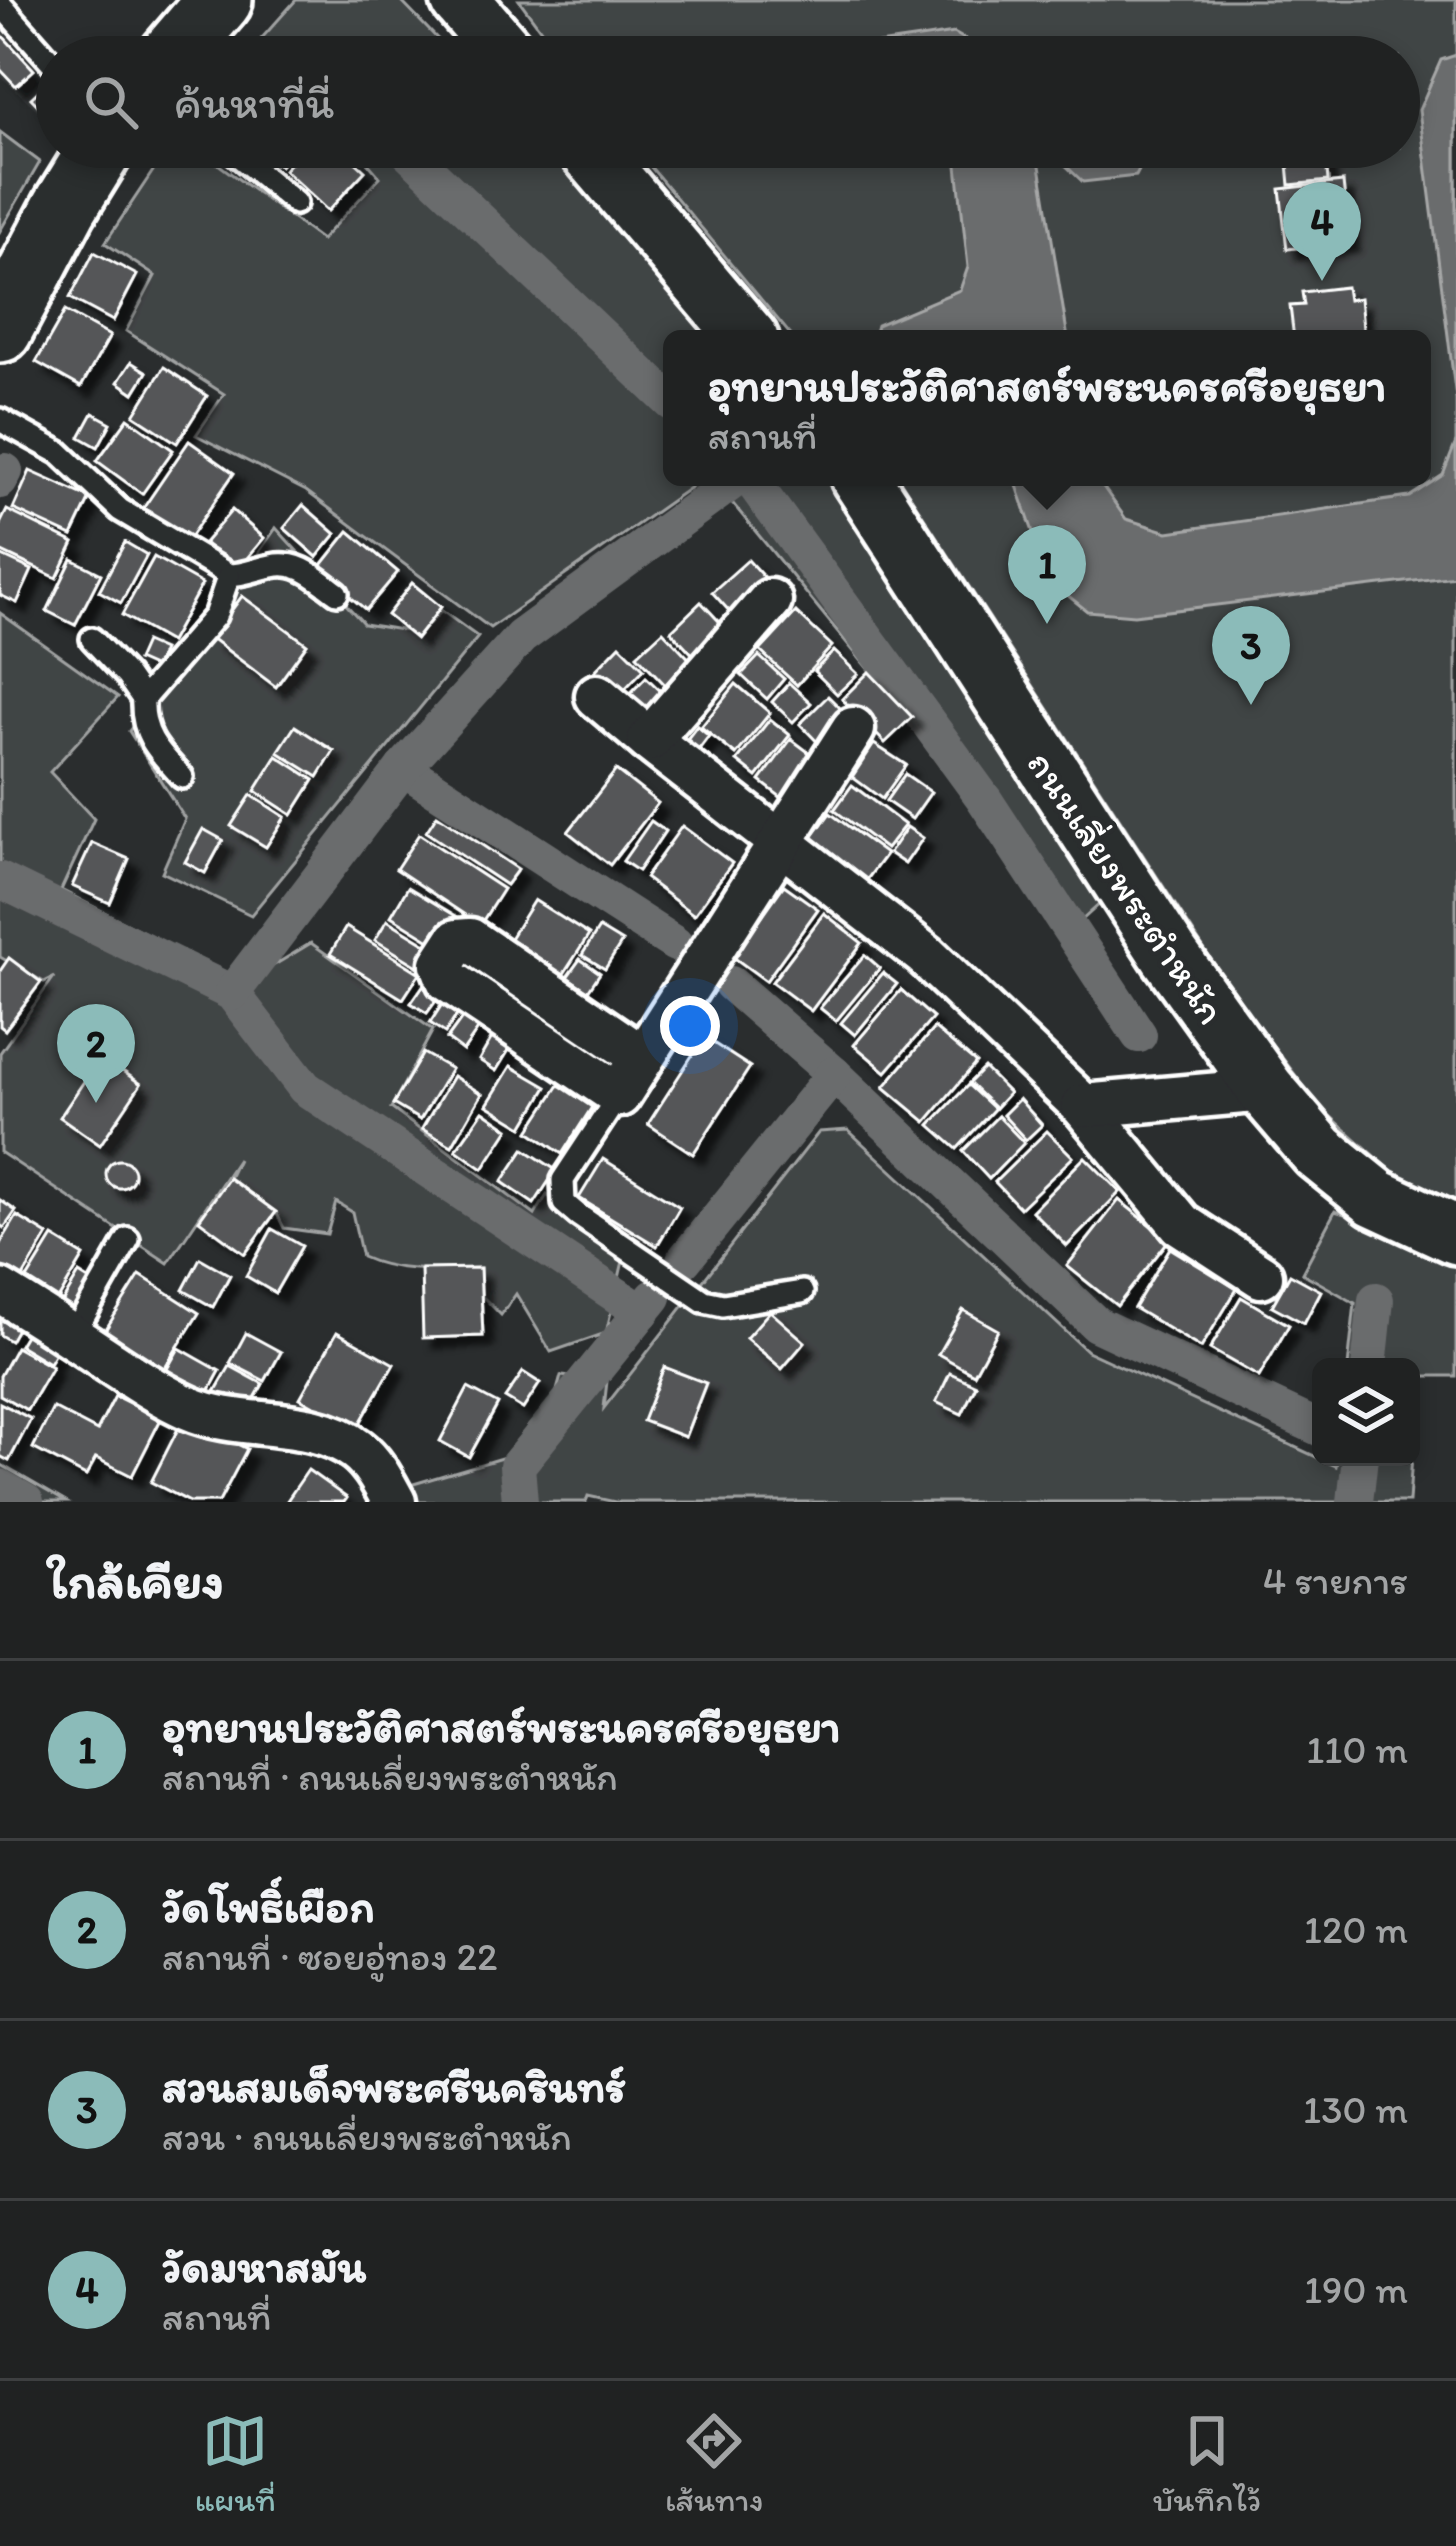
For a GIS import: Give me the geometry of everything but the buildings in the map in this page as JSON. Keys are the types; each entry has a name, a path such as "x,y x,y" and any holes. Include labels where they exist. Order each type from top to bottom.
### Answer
{"main road":[{"path":"189,36 219,0"},
{"path":"3,316 89,168"}],"street":[{"path":"460,0 491,36"},
{"path":"604,168 741,330"},
{"name":"ถนนเลี่ยงพระตำหนัก","path":"866,486 1158,938 1266,1090 1319,1152 1376,1198 1456,1235"},
{"path":"649,740 770,601"},
{"path":"597,696 925,955 1083,1106 1180,1224 1261,1276"},
{"path":"642,1058 470,940 457,941 442,964 448,980 619,1095 853,729"},
{"path":"1083,1106 1266,1090"},
{"path":"0,1291 192,1410 336,1436 360,1451 394,1502"}],"lane":[{"path":"0,4 36,44"},
{"path":"253,168 295,203"},
{"path":"0,420 60,453 120,510 229,575 286,565 307,572 337,593"},
{"path":"182,776 150,742 142,716 143,699 215,616 229,575"},
{"path":"92,639 143,699"},
{"path":"619,1095 563,1180 564,1203 704,1301 723,1305 802,1292"},
{"path":"72,1337 128,1239"}],"shaded area":[{"path":"0,0 12,0 44,36 36,36 36,109 0,76"},
{"path":"296,0 400,0 435,36 264,36"},
{"path":"519,0 1456,0 1456,1203 1410,1187 1318,1105 1230,989 904,486 1431,486 1431,330 786,330 652,168 1420,168 1420,36 546,36"},
{"path":"1456,55 1456,398 1420,118 1441,60"},
{"path":"0,132 36,159 37,168 0,231"},
{"path":"155,168 223,168 321,240 380,177 372,168 562,168 719,330 663,330 663,486 692,486 490,628 306,491 196,435 224,394 126,331 155,276 105,243"},
{"path":"957,168 1040,168 1067,330 876,330 877,325 960,290 968,267"},
{"path":"1068,168 1140,168 1136,176 1083,182"},
{"path":"1456,442 1456,576 1134,615 1087,611 1050,581 1017,486 1102,486 1126,519 1168,532 1409,497 1443,475"},
{"path":"718,486 846,486 1103,901 1060,940 968,791"},
{"path":"276,528 364,624 420,633 442,611 478,637 251,915 162,872 185,819 129,731"},
{"path":"0,613 118,697 50,772 94,819 61,890 175,948 205,993 251,979 311,943 433,1030 391,1108 535,1215 547,1195 623,1261 606,1333 551,1352 516,1294 501,1315 481,1295 480,1268 405,1268 362,1257 352,1212 336,1202 327,1234 284,1228 276,1212 229,1178 238,1159 168,1263 0,1152 0,1053 54,977 44,982 0,957"},
{"path":"848,1130 1087,1351 1312,1455 1312,1466 1411,1466 1409,1502 615,1502 588,1496 586,1502 406,1502 400,1488 542,1446 561,1376 607,1381 604,1408 819,1132"},
{"path":"1335,1211 1456,1248 1456,1376 1420,1376 1420,1358 1349,1358 1355,1303 1302,1273"},
{"path":"0,1464 66,1502 0,1502"}],"waterway":[{"path":"425,168 663,394"},
{"path":"0,481 5,471"},
{"path":"232,993 403,768 521,637 727,486"},
{"path":"756,486 984,799 1139,1035"},
{"path":"403,768 675,944"},
{"path":"0,880 232,993 305,1088 642,1312"},
{"path":"731,984 834,1074 1096,1324 1312,1425"},
{"path":"684,1260 834,1074"},
{"path":"520,1502 517,1466 654,1297"},
{"path":"1370,1358 1376,1300"},
{"path":"1355,1502 1359,1466"},
{"path":"0,1487 26,1502"}],"place":[{"name":"วัดมหาสมัน","path":"1322,281"},
{"name":"อุทยานประวัติศาสตร์พระนครศรีอยุธยา","path":"1047,624"},
{"name":"สวนสมเด็จพระศรีนครินทร์","path":"1251,705"},
{"name":"วัดโพธิ์เผือก","path":"96,1103"}]}
